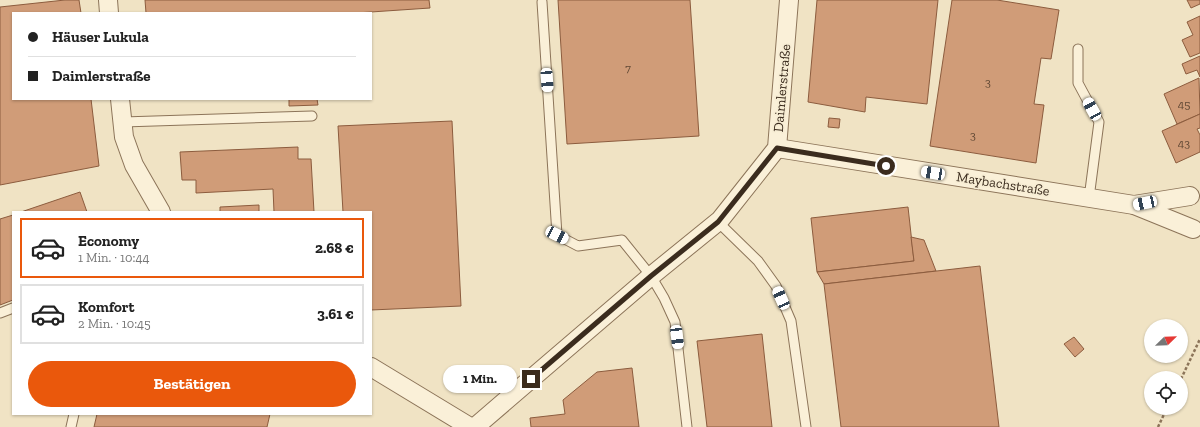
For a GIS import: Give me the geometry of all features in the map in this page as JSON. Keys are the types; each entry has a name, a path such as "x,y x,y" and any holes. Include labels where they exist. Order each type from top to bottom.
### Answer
{"street":[{"path":"108,0 109,12"},
{"name":"Daimlerstraße","path":"475,427 651,276 718,222 777,148 789,0"},
{"path":"120,100 124,137 134,165 160,211"},
{"name":"Maybachstraße","path":"777,148 1134,205 1196,231"},
{"path":"1195,194 1184,207 1184,213 1188,225 1196,231"},
{"name":"Maybachstraße","path":"1134,205 1195,194"},
{"path":"372,368 470,427"}],"lane":[{"path":"542,2 557,235 578,246 622,240 651,276 664,298 675,322 687,427"},
{"path":"1078,49 1078,84 1099,122 1089,198"},
{"path":"123,122 312,116"},
{"path":"718,222 758,261 776,286 791,321 806,427"},
{"path":"0,312 12,308"},
{"path":"71,427 74,415"}],"path":[{"path":"1185,371 1200,339"},
{"path":"1158,427 1164,415"}],"building":[{"path":"65,0 79,0 81,12 12,12 12,100 91,100 99,166 0,185 0,7"},
{"path":"145,0 429,0 430,8 371,12 146,12"},
{"path":"558,0 690,0 699,136 567,144"},
{"path":"817,0 938,0 927,104 866,97 865,112 808,102"},
{"path":"952,0 997,0 1059,10 1051,59 1041,58 1034,104 1044,105 1036,163 930,146"},
{"path":"1187,0 1200,0 1200,4 1191,8"},
{"path":"1200,16 1200,53 1190,57 1182,40 1193,35 1187,22"},
{"path":"1200,56 1200,77 1197,70 1186,74 1182,64"},
{"path":"1199,78 1200,114 1177,124 1164,94"},
{"path":"289,100 317,100 318,105 289,106"},
{"path":"1200,114 1200,128 1197,129 1200,135 1200,152 1176,163 1162,131"},
{"path":"829,118 840,119 839,128 828,127"},
{"path":"452,121 461,306 372,310 372,211 343,211 338,126"},
{"path":"298,147 298,159 311,159 314,211 274,211 273,189 196,193 196,180 182,180 180,152"},
{"path":"80,192 87,211 24,211"},
{"path":"259,205 259,211 220,211 220,207"},
{"path":"908,207 914,261 817,272 811,218"},
{"path":"12,215 12,300 0,305 0,219"},
{"path":"911,237 924,240 936,271 824,284 817,272 914,261"},
{"path":"980,266 999,427 841,427 824,284"},
{"path":"762,334 772,427 707,427 697,341"},
{"path":"1074,337 1084,349 1075,357 1064,344"},
{"path":"632,368 639,427 531,427 530,418 565,414 563,400 597,372"},
{"path":"97,415 270,415 267,427 94,427"}],"route":[{"path":"531,379 651,276 718,222 777,148 886,166"}]}
